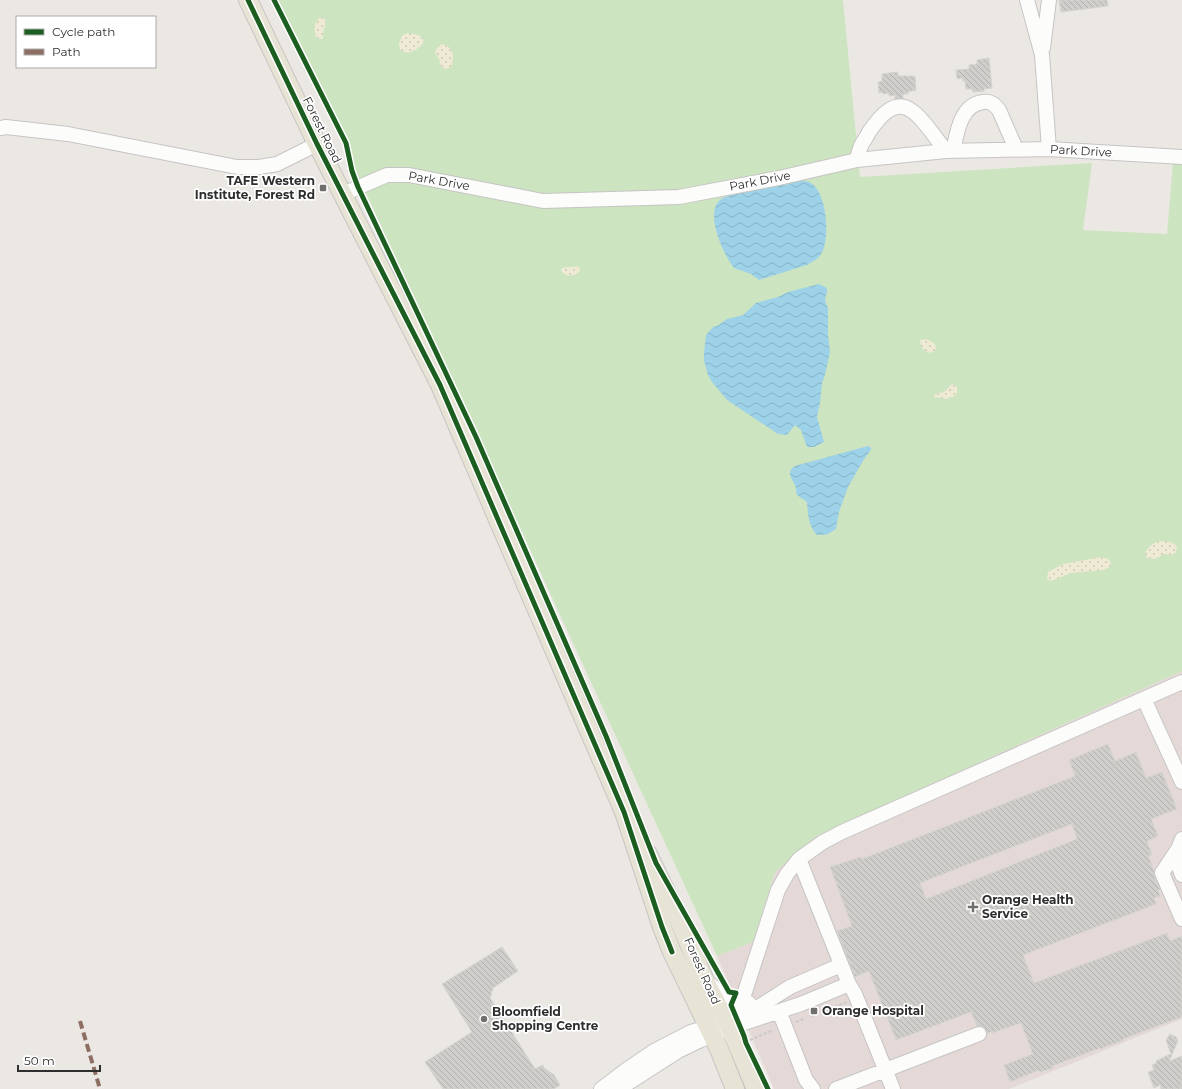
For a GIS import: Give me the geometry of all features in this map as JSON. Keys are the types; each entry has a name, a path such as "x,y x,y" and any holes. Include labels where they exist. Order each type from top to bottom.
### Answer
{"main road":[{"name":"Forest Road","path":"248,0 317,144 440,385 624,812 662,927 672,952 710,1031 735,1089"},
{"name":"Forest Road","path":"624,812 635,827 672,904 704,979 731,1025 756,1089"}],"street":[{"path":"1027,0 1042,54 1049,149"},
{"path":"1042,54 1050,0"},
{"path":"857,160 862,144 877,121 884,113 900,106 906,107 913,111 949,151 962,118 967,110 979,103 990,102 999,110 1016,149"},
{"path":"0,128 6,127 68,134 237,166 277,164 317,144"},
{"name":"Park Drive","path":"343,194 387,175 409,175 543,201 679,197 779,178 857,160 949,151 1049,149 1182,157"},
{"path":"741,1004 778,890 787,874 799,859 823,842 842,832 1182,682"},
{"path":"1144,700 1182,782"},
{"path":"1180,844 1179,867 1182,875"},
{"path":"1180,844 1162,873 1182,918"},
{"path":"799,859 841,965 855,994 893,1089"},
{"path":"731,1025 769,999 790,987 841,965"},
{"path":"704,979 722,996 741,1004 769,999"},
{"path":"601,1089 654,1051 691,1032 710,1031 779,1011 801,1004 849,984"},
{"path":"779,1011 806,1080 813,1089"},
{"path":"619,1089 710,1031"},
{"path":"836,1089 979,1034"}],"path":[{"path":"810,1016 849,1002 851,1003"},
{"path":"731,1025 746,1043 751,1039 780,1028"}],"shaded area":[{"name":"Orange Health Service","path":"1182,671 1182,1019 1009,1089 774,1089 717,956 753,942 775,872 816,836"}],"green space":[{"path":"277,0 843,0 860,177 1092,163 1083,230 1167,234 1173,162 1182,165 1182,671 816,836 775,872 753,942 717,956"}],"sand":[{"path":"319,18 323,18 326,21 323,39 317,38 315,33 315,25"},
{"path":"407,33 420,36 424,41 419,47 408,53 400,50 399,44 402,36"},
{"path":"442,44 449,47 453,56 451,67 446,69 441,67 440,61 435,52"},
{"path":"573,267 579,267 580,271 569,276 564,274 561,269"},
{"path":"925,339 935,344 935,351 928,353 922,348 920,341"},
{"path":"952,384 957,387 955,396 947,399 934,397 935,394 944,392"},
{"path":"1159,541 1173,543 1177,547 1176,552 1172,555 1164,554 1155,559 1147,558 1145,553 1146,551"},
{"path":"1101,557 1110,561 1110,567 1103,570 1071,573 1051,581 1047,579 1048,572 1063,564"}],"water":[{"path":"793,181 809,182 820,194 826,215 826,238 821,254 817,259 807,265 759,280 751,274 734,268 720,243 716,232 714,212 717,204 723,198 729,196 780,184 786,185"},
{"path":"819,284 827,288 825,298 828,308 828,335 830,352 822,383 817,417 824,442 814,447 807,447 801,430 795,425 787,435 778,434 727,400 708,375 704,361 704,353 706,335 713,327 727,319 743,315 756,303 778,297 788,292"},
{"path":"868,446 871,450 848,487 839,512 836,529 827,534 817,535 810,524 807,502 797,495 790,471 795,466"}],"building":[{"path":"1059,0 1107,0 1108,6 1061,12"},
{"path":"989,58 992,88 984,89 984,91 973,92 972,89 966,89 965,81 963,81 962,78 957,79 956,70 969,69 969,65 977,64 977,60"},
{"path":"898,72 898,76 915,76 916,90 908,92 908,94 903,94 903,99 895,99 895,95 889,96 889,93 879,93 878,82 882,81 882,74"},
{"path":"1108,744 1115,761 1136,752 1146,778 1162,772 1177,809 1151,819 1158,836 1147,841 1152,855 1148,856 1160,890 1158,890 1160,896 1154,898 1156,904 1023,955 1034,983 1167,933 1170,941 1182,936 1182,1017 1052,1066 1053,1068 1040,1072 1039,1070 1010,1082 1004,1065 1033,1054 1021,1023 992,1033 987,1033 984,1027 977,1026 971,1012 896,1040 869,971 855,977 837,931 852,926 830,867 861,857 862,859 1075,776 1069,760","holes":["1072,824 1077,839 926,899 920,883"]},
{"name":"Bloomfield Shopping Centre","path":"502,947 518,971 493,988 490,998 535,1069 543,1065 544,1068 554,1075 560,1085 554,1089 443,1089 425,1062 472,1032 442,984"},
{"path":"1170,1034 1176,1037 1178,1041 1169,1061 1182,1056 1182,1089 1161,1089 1160,1085 1154,1088 1148,1072 1154,1070 1152,1065 1157,1063 1156,1061 1171,1054 1166,1040"}],"marked path":[{"path":"80,1021 100,1089"}],"cycle path":[{"path":"248,0 317,144 440,385 624,812 662,927 672,952"},
{"path":"274,0 346,143 352,171 358,187 476,437 606,736 656,863 729,992 736,993 731,1005 746,1043 768,1089"}],"place":[{"name":"TAFE Western Institute, Forest Rd","path":"323,188"},
{"name":"Orange Health Service","path":"973,907"},
{"name":"Orange Hospital","path":"814,1011"},
{"name":"Bloomfield Shopping Centre","path":"484,1019"}]}
